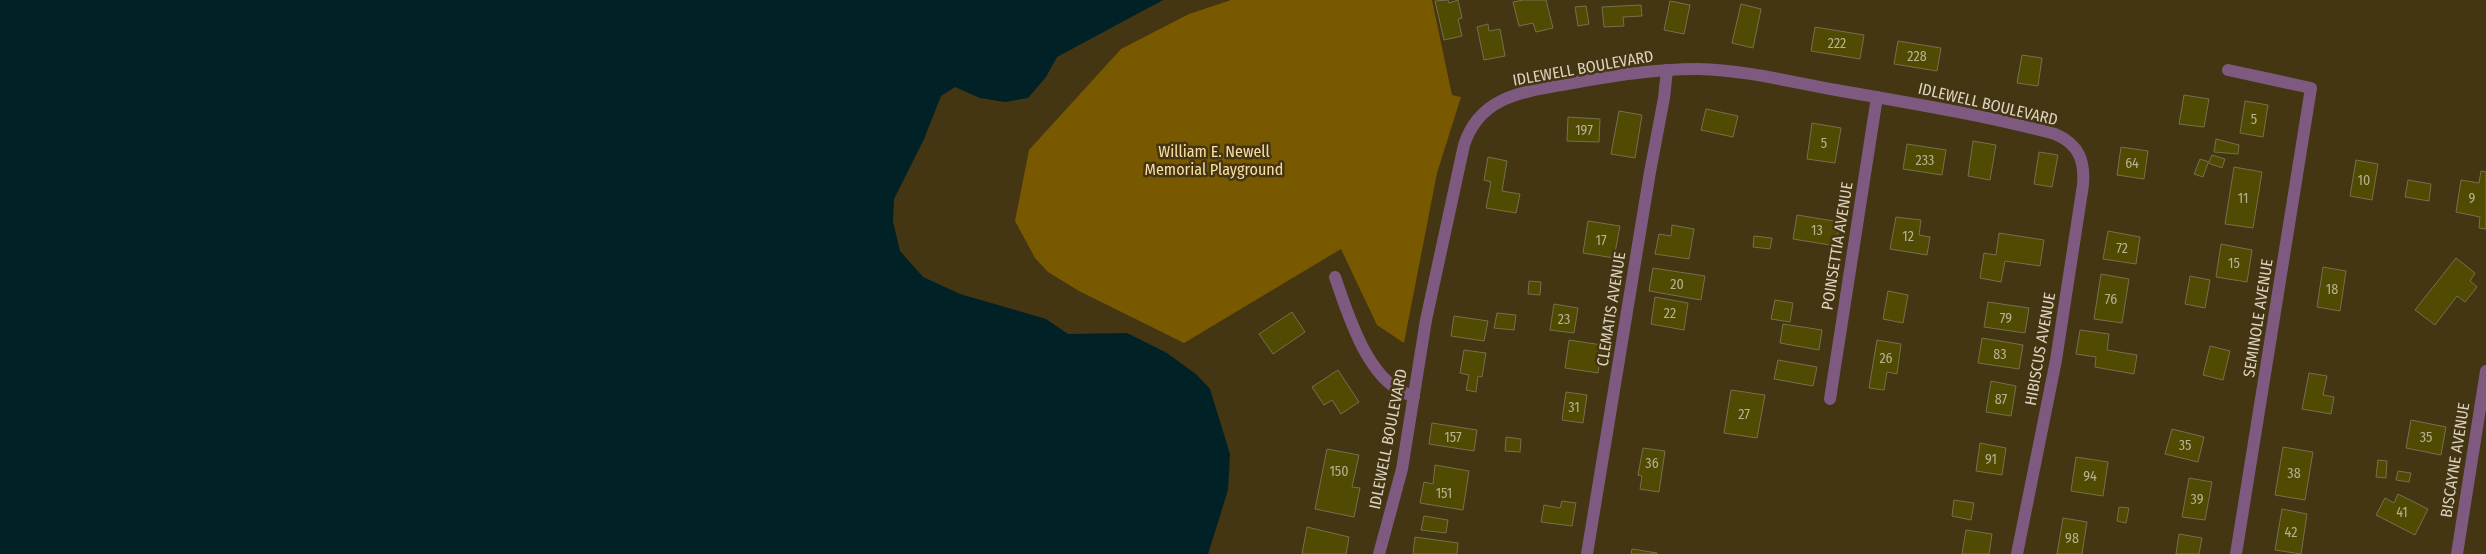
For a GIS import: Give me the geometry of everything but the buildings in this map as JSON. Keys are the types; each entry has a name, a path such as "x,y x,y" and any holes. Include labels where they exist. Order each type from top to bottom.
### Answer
{"street":[{"name":"IDLEWELL BOULEVARD","path":"1379,554 1400,476 1428,311 1464,145 1476,120 1497,103 1533,90 1635,72 1667,70 1732,72 1939,108 2055,134 2064,138 2077,149"},
{"name":"CLEMATIS AVENUE","path":"1588,554 1650,172 1664,98 1667,70"},
{"name":"SEMINOLE AVENUE","path":"2228,70 2312,88 2236,554"},
{"name":"POINSETTIA AVENUE","path":"1830,399 1877,97"},
{"name":"HIBISCUS AVENUE","path":"2017,554 2056,360 2083,185 2083,165 2077,149"},
{"path":"1335,277 1354,332 1370,359 1393,386 1399,391 1414,396"},
{"name":"BISCAYNE AVENUE","path":"2457,554 2482,420 2486,371"}],"green space":[{"name":"William E. Newell Memorial Playground","path":"1231,0 1432,0 1452,95 1461,97 1437,173 1404,343 1377,325 1341,249 1184,343 1079,291 1048,272 1035,258 1015,221 1029,150 1121,49 1189,14"}],"water":[{"path":"0,0 1163,0 1057,57 1046,77 1028,98 1005,102 980,98 955,87 941,96 924,139 894,199 893,222 900,251 923,277 960,294 1046,319 1068,334 1127,333 1167,353 1197,375 1210,389 1230,454 1228,490 1208,554 0,554"}]}
